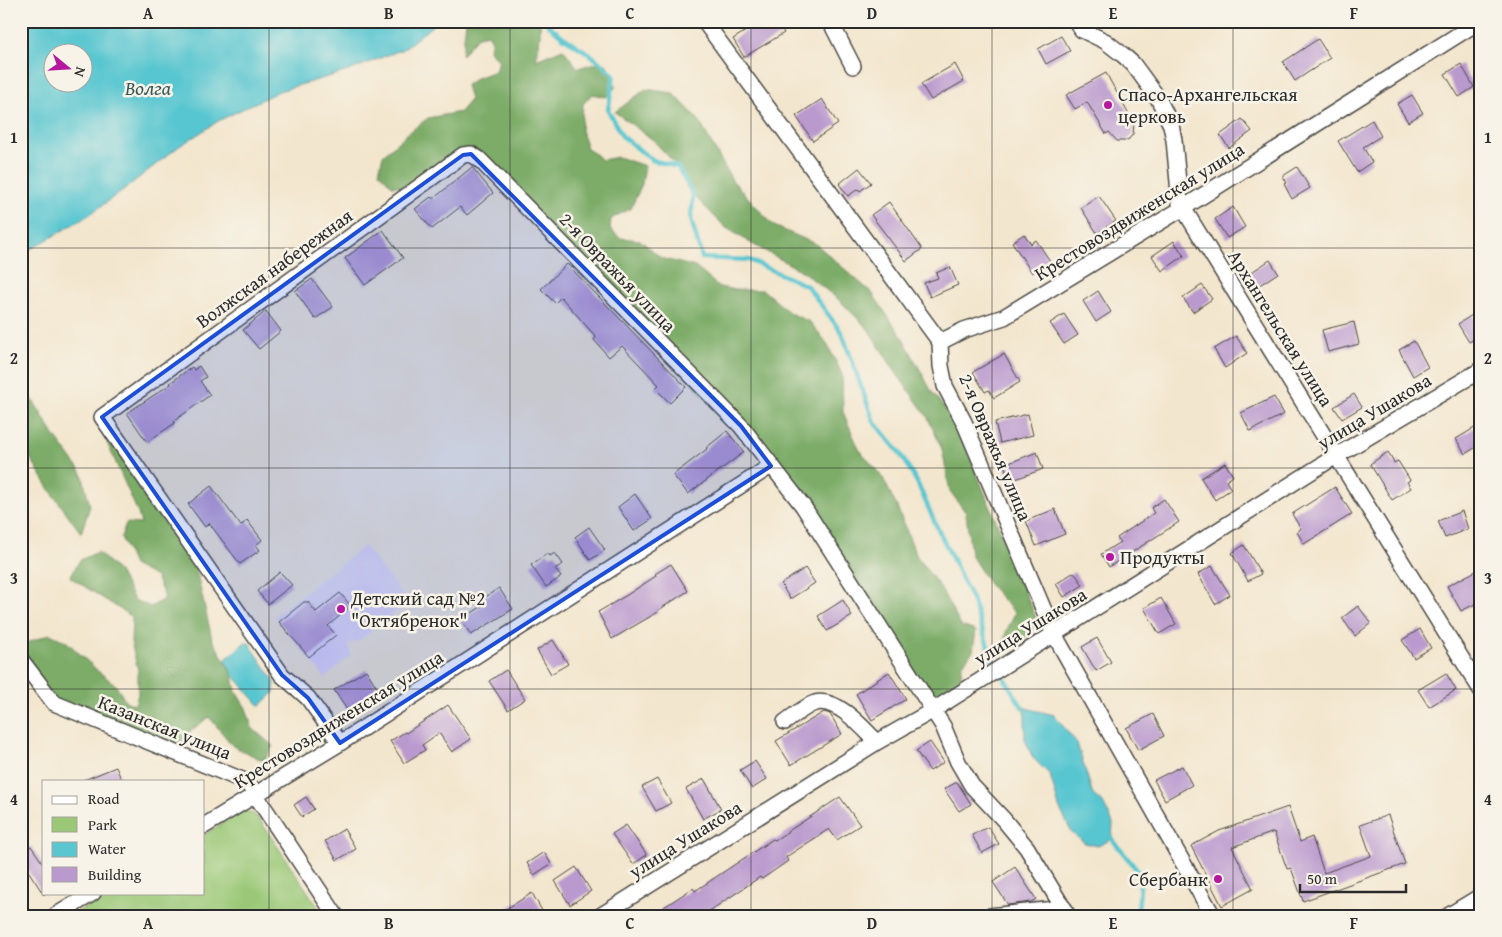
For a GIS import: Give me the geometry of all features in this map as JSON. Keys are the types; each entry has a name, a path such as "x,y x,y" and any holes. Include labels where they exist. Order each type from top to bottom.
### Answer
{"street":[{"path":"704,21 940,342"},
{"path":"830,21 853,66"},
{"name":"Архангельская улица","path":"1076,21 1082,30 1105,41 1123,55 1138,70 1158,98 1171,125 1180,203 1481,690"},
{"name":"Крестовоздвиженская улица","path":"940,342 964,330 1004,317 1183,208 1480,21"},
{"name":"2-я Овражья улица","path":"471,154 486,166 741,426 803,506 943,726 958,762 972,786 1004,820 1026,848 1061,913"},
{"name":"Волжская набережная","path":"340,743 308,698 282,675 102,417 462,155 471,154"},
{"name":"2-я Овражья улица","path":"940,342 941,366 945,386 964,422 1054,634 1213,916"},
{"name":"улица Ушакова","path":"600,916 877,742 932,711 1336,456 1481,370"},
{"name":"Крестовоздвиженская улица","path":"205,825 340,743 771,466"},
{"name":"Казанская улица","path":"21,660 54,703 247,782 336,916"},
{"path":"785,722 816,703 826,703 836,706 849,715 877,742"},
{"path":"55,916 91,894"},
{"path":"1448,916 1481,896"},
{"path":"990,916 1061,913"}],"highlighted area":[{"path":"471,154 741,426 771,466 340,743 308,698 282,675 102,417 463,155"}],"shaded area":[{"name":"Детский сад №2 \"Октябренок\"","path":"364,546 408,602 358,641 348,644 351,655 325,678 275,616"}],"green space":[{"path":"466,21 540,21 540,41 536,60 563,49 578,68 591,64 606,64 614,75 615,88 606,97 592,94 583,104 581,130 587,148 602,160 618,157 645,166 642,184 631,208 611,219 610,229 620,238 640,240 661,258 695,267 719,287 737,290 763,290 790,313 810,322 826,342 842,374 843,412 859,449 883,478 917,557 940,587 961,626 976,631 973,651 962,665 960,687 933,705 807,504 472,151 415,187 392,186 379,172 383,155 407,134 428,118 460,112 470,100 466,85 476,78 495,71 499,61 489,51 492,40 488,34 478,36 462,55"},
{"path":"646,89 673,93 698,119 732,180 774,226 816,244 872,293 904,340 932,392 956,423 1038,623 1023,640 1003,651 1006,632 1015,613 989,584 971,555 966,513 950,491 942,449 927,416 868,329 839,300 802,271 725,227 693,195 678,167 653,140 615,112"},
{"path":"21,386 28,392 54,435 82,473 90,506 81,533 54,496 31,459 21,433"},
{"path":"103,428 193,556 212,639 233,675 236,692 246,708 252,728 273,746 264,761 233,746 209,717 189,732 177,749 56,701 21,655 21,645 50,634 67,642 116,685 125,701 135,705 138,694 138,670 131,642 132,617 70,577 80,560 98,552 119,572 134,600 151,607 165,598 156,577 133,565 121,537 126,523 141,524 138,513 101,429"},
{"path":"246,811 255,815 261,822 324,916 71,916 106,894 205,894 205,834 237,814"}],"water":[{"name":"Волга","path":"21,21 435,21 431,27 403,49 348,71 279,91 220,120 178,147 89,215 21,255"},
{"path":"244,643 249,643 275,682 274,693 260,706 233,675 225,660"},
{"path":"1022,707 1054,715 1077,743 1093,795 1103,803 1113,823 1112,839 1098,846 1085,843 1072,833 1059,807 1050,775 1033,758 1025,740 1025,715"}],"building":[{"path":"762,21 777,21 784,33 744,57 733,39"},
{"path":"1061,36 1070,51 1046,64 1038,49"},
{"path":"1318,39 1330,58 1295,81 1283,62"},
{"path":"955,64 964,81 931,100 921,84"},
{"path":"1461,64 1474,87 1459,97 1445,74"},
{"name":"Спасо-Архангельская церковь","path":"1106,73 1134,124 1133,134 1125,141 1117,141 1109,132 1106,134 1087,102 1075,109 1066,95"},
{"path":"1412,95 1423,113 1408,122 1397,104"},
{"path":"822,99 838,124 813,141 796,116"},
{"path":"1242,119 1252,131 1229,148 1220,135"},
{"path":"1372,120 1381,136 1363,147 1372,162 1357,172 1338,141"},
{"path":"472,167 493,193 467,215 460,207 432,229 415,209 431,197 433,199"},
{"path":"1297,167 1310,188 1292,199 1284,184 1287,183 1283,176"},
{"path":"859,168 871,183 860,191 858,189 848,196 839,184"},
{"path":"1099,196 1116,221 1097,233 1081,208"},
{"path":"889,202 922,249 906,261 871,215"},
{"path":"1233,207 1245,227 1227,238 1215,219"},
{"path":"383,230 403,258 365,285 345,258"},
{"path":"1024,234 1031,244 1036,240 1050,261 1032,273 1012,242"},
{"path":"1174,241 1184,256 1162,271 1152,256"},
{"path":"1270,260 1278,273 1258,286 1250,273"},
{"path":"567,264 686,387 670,403 655,388 659,385 622,346 609,357 594,340 596,337 561,297 555,303 541,289"},
{"path":"950,267 958,285 930,297 924,283 938,278 936,273"},
{"path":"312,279 333,307 315,319 295,291"},
{"path":"1202,285 1212,299 1193,312 1183,298"},
{"path":"1098,291 1111,312 1096,322 1083,301"},
{"path":"266,311 281,331 259,349 243,330"},
{"path":"1064,314 1078,335 1064,344 1050,323"},
{"path":"1472,315 1481,329 1481,335 1469,342 1458,324"},
{"path":"1354,322 1359,344 1328,352 1322,330"},
{"path":"1236,336 1247,353 1225,368 1214,349"},
{"path":"1414,341 1428,367 1413,376 1399,350"},
{"path":"1004,354 1020,382 994,398 989,390 985,392 973,372"},
{"path":"199,366 206,377 200,381 210,395 174,421 175,423 147,442 127,413 171,384 192,367 194,370"},
{"path":"1354,394 1362,407 1342,419 1334,407"},
{"path":"1274,397 1284,414 1250,431 1241,413"},
{"path":"1028,414 1033,435 1000,443 995,422"},
{"path":"1481,424 1481,444 1465,454 1456,439"},
{"path":"727,431 744,452 688,494 673,475"},
{"path":"1037,452 1043,469 1010,481 1004,465"},
{"path":"1388,452 1394,463 1398,461 1410,480 1407,482 1411,488 1392,500 1370,464"},
{"path":"1225,463 1233,476 1226,481 1231,489 1215,500 1201,478"},
{"path":"211,486 241,526 247,520 262,540 256,545 260,550 240,564 209,523 205,527 188,504"},
{"path":"1335,487 1352,514 1304,544 1297,532 1301,529 1292,514"},
{"path":"635,494 652,519 634,531 618,507"},
{"path":"1164,499 1179,522 1109,567 1101,554 1120,542 1117,538 1154,513 1151,508"},
{"path":"1055,509 1065,534 1036,546 1026,521"},
{"path":"1462,511 1468,529 1445,538 1438,521"},
{"path":"589,527 605,550 590,560 575,537"},
{"path":"1244,545 1261,574 1248,581 1232,553"},
{"path":"548,553 550,556 555,553 563,564 555,569 561,577 546,587 531,565"},
{"path":"671,564 688,591 658,612 612,639 598,612 656,576 655,574"},
{"path":"1212,566 1230,595 1215,604 1198,574"},
{"path":"805,568 815,583 790,599 781,584"},
{"path":"1476,571 1481,580 1481,601 1461,611 1447,586"},
{"path":"280,572 292,585 268,604 257,591"},
{"path":"1074,572 1083,585 1064,597 1056,584"},
{"path":"499,588 513,609 471,635 461,620 487,603 484,598"},
{"path":"340,593 351,606 328,626 336,635 309,657 279,622 304,602 308,602 316,612"},
{"path":"1161,598 1176,624 1159,634 1144,608"},
{"path":"843,600 852,616 827,631 818,616"},
{"path":"1358,606 1371,623 1355,636 1342,618"},
{"path":"1420,629 1431,648 1414,658 1402,640"},
{"path":"1097,638 1111,662 1096,671 1082,647"},
{"path":"553,640 568,664 551,674 537,650"},
{"path":"366,670 381,694 349,713 334,690"},
{"path":"506,670 525,699 508,710 489,681"},
{"path":"889,672 906,699 872,720 856,694"},
{"path":"1446,673 1456,690 1429,707 1418,690"},
{"path":"448,705 471,739 452,752 439,733 422,745 425,750 404,763 390,741 406,733"},
{"path":"824,712 830,714 842,734 791,765 776,741"},
{"path":"1153,714 1164,736 1138,750 1126,728"},
{"path":"930,742 944,762 930,771 916,751"},
{"path":"755,761 767,779 752,789 740,770"},
{"path":"1182,766 1192,785 1165,800 1154,780"},
{"path":"116,767 122,780 84,780"},
{"path":"657,779 671,803 656,811 642,787"},
{"path":"704,779 721,809 703,819 686,789"},
{"path":"957,782 971,804 959,811 944,789"},
{"path":"306,797 314,809 302,817 294,805"},
{"path":"840,797 860,825 837,840 829,829 786,857 788,861 762,879 760,877 708,912 711,916 665,916 661,909 693,888 695,891"},
{"path":"1288,807 1300,842 1312,837 1324,873 1371,856 1360,825 1388,815 1405,864 1303,901 1291,868 1287,869 1274,832 1232,847 1253,889 1222,906 1191,846 1219,831"},
{"path":"626,825 647,855 633,864 612,834"},
{"path":"988,827 999,844 982,853 972,835"},
{"path":"344,829 356,849 337,860 325,841"},
{"path":"31,846 42,862 42,892 21,860 21,852"},
{"path":"544,852 551,864 534,875 527,863"},
{"path":"576,867 591,891 570,905 555,881"},
{"path":"1015,867 1036,899 1031,902 1008,905 993,882"},
{"path":"532,893 545,916 495,916"}],"waterway":[{"path":"544,21 563,37 591,55 614,75 608,110 622,136 652,160 678,167 693,195 691,219 702,258 749,260 807,286 842,333 874,422 899,452 917,482 972,599 992,658 1022,707"},
{"path":"1112,839 1141,875 1138,911 1144,916"}],"place":[{"name":"Спасо-Архангельская церковь","path":"1108,105"},
{"name":"Продукты","path":"1110,557"},
{"name":"Детский сад №2 \"Октябренок\"","path":"341,609"},
{"name":"Сбербанк","path":"1218,879"}]}
